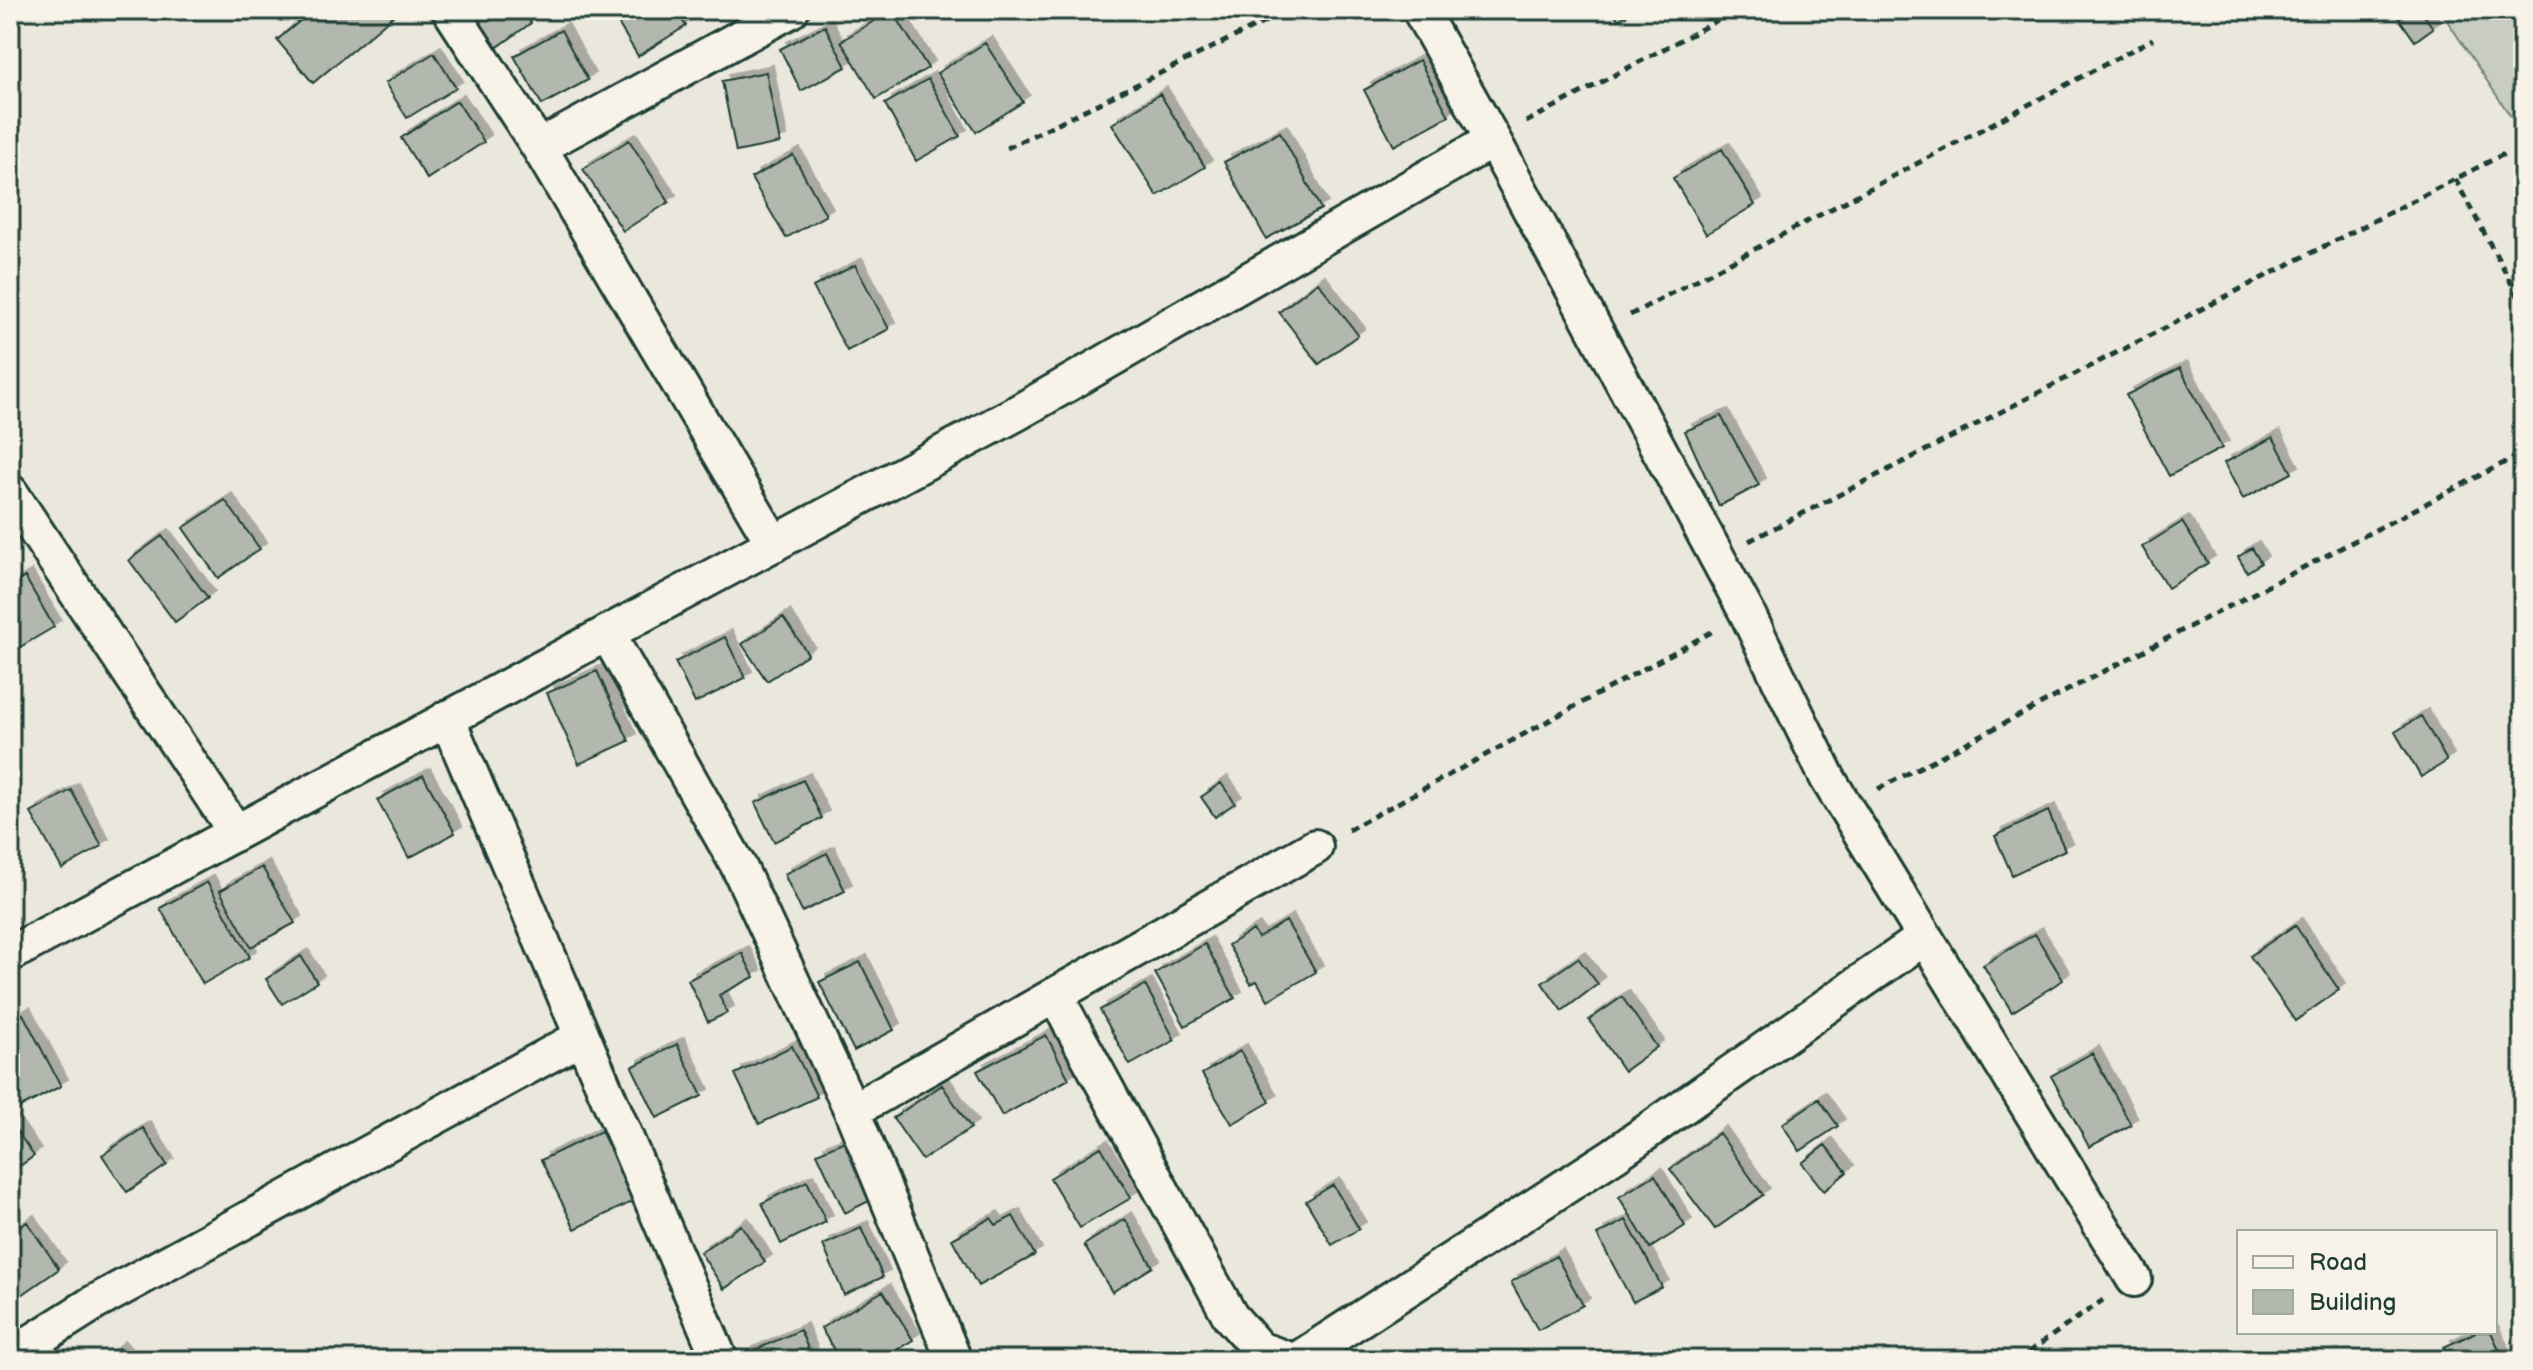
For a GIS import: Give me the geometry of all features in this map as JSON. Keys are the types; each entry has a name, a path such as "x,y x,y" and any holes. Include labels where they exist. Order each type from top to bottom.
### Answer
{"street":[{"path":"450,10 539,147 774,544"},
{"path":"539,147 791,10"},
{"path":"1420,10 1747,613 1845,806 2134,1279"},
{"path":"10,954 1017,413 1493,140"},
{"path":"10,492 235,831"},
{"path":"607,633 739,867 852,1111 954,1360"},
{"path":"447,718 720,1360"},
{"path":"852,1111 1315,847"},
{"path":"1297,1360 1614,1155 1925,937"},
{"path":"1055,995 1230,1316 1259,1349 1290,1360"},
{"path":"10,1356 94,1303 582,1037"}],"path":[{"path":"1007,148 1289,10"},
{"path":"1493,140 1737,10"},
{"path":"1596,333 2153,39"},
{"path":"1716,558 2504,154"},
{"path":"2455,179 2523,305"},
{"path":"1845,806 2523,453"},
{"path":"1315,847 1747,613"},
{"path":"2017,1360 2134,1279"}],"shaded area":[{"path":"2440,10 2523,10 2523,135"}],"building":[{"path":"313,10 400,10 313,83 277,40"},
{"path":"476,10 522,10 531,23 495,49 470,14"},
{"path":"610,10 676,10 686,26 638,56"},
{"path":"892,10 928,68 876,99 841,41"},
{"path":"1613,10 1637,10 1618,20"},
{"path":"2393,10 2420,10 2433,28 2415,41"},
{"path":"825,26 846,67 801,91 780,49"},
{"path":"561,30 588,80 542,105 514,56"},
{"path":"985,43 1023,102 976,132 937,73"},
{"path":"434,53 456,88 407,118 385,83"},
{"path":"1419,60 1449,116 1394,146 1364,90"},
{"path":"766,72 780,143 736,152 722,81"},
{"path":"928,79 960,136 916,161 885,104"},
{"path":"1160,94 1205,167 1157,196 1112,124"},
{"path":"457,101 484,142 427,179 401,138"},
{"path":"1280,132 1321,209 1266,239 1224,162"},
{"path":"629,140 669,202 623,231 583,169"},
{"path":"1722,149 1755,205 1706,234 1673,178"},
{"path":"793,155 826,215 786,238 751,178"},
{"path":"855,265 889,329 847,351 813,287"},
{"path":"1318,282 1358,335 1319,364 1279,312"},
{"path":"2180,368 2222,448 2169,476 2126,395"},
{"path":"1721,416 1759,485 1719,506 1685,431"},
{"path":"2273,437 2292,473 2243,499 2224,463"},
{"path":"225,500 260,549 218,578 183,528"},
{"path":"2182,522 2208,563 2168,588 2142,547"},
{"path":"162,536 208,598 175,622 129,560"},
{"path":"2252,548 2261,563 2247,572 2238,557"},
{"path":"25,577 54,627 10,653 10,586"},
{"path":"783,617 808,654 767,681 742,644"},
{"path":"725,637 745,678 695,703 675,662"},
{"path":"597,671 629,741 579,764 547,693"},
{"path":"2421,716 2447,761 2421,777 2395,732"},
{"path":"423,775 455,833 409,858 377,800"},
{"path":"803,780 822,818 774,842 755,803"},
{"path":"1221,783 1235,803 1215,817 1201,797"},
{"path":"71,790 102,846 62,869 31,813"},
{"path":"2048,811 2065,850 2012,875 1995,836"},
{"path":"827,853 845,891 802,912 784,874"},
{"path":"262,867 295,923 251,947 220,891"},
{"path":"207,882 250,957 203,984 160,908"},
{"path":"1286,921 1316,972 1268,1000 1257,981 1251,984 1228,945 1253,930 1258,938"},
{"path":"2295,925 2339,990 2295,1021 2250,956"},
{"path":"2035,934 2063,980 2012,1012 1983,965"},
{"path":"1205,944 1235,998 1185,1026 1155,973"},
{"path":"742,953 754,977 719,995 727,1013 708,1022 688,980"},
{"path":"301,956 317,982 282,1004 266,979"},
{"path":"1578,958 1598,984 1562,1011 1542,983"},
{"path":"860,962 894,1030 854,1051 819,982"},
{"path":"1145,985 1175,1040 1130,1065 1100,1010"},
{"path":"1622,997 1657,1047 1624,1071 1589,1020"},
{"path":"23,1014 61,1086 10,1113 10,1021"},
{"path":"1046,1035 1069,1079 1002,1116 977,1071"},
{"path":"677,1044 702,1096 657,1118 632,1067"},
{"path":"792,1046 817,1097 759,1124 735,1074"},
{"path":"1240,1051 1270,1102 1232,1124 1202,1074"},
{"path":"2092,1053 2131,1125 2089,1147 2051,1076"},
{"path":"942,1085 971,1128 922,1160 893,1118"},
{"path":"1819,1099 1838,1126 1800,1151 1782,1124"},
{"path":"10,1121 34,1156 10,1173"},
{"path":"143,1128 167,1165 127,1192 102,1155"},
{"path":"601,1131 636,1200 575,1229 541,1160"},
{"path":"1719,1133 1763,1195 1715,1229 1670,1169"},
{"path":"847,1140 875,1198 845,1213 817,1153"},
{"path":"1825,1145 1847,1172 1824,1191 1802,1163"},
{"path":"1101,1147 1131,1198 1080,1228 1050,1178"},
{"path":"1655,1175 1685,1226 1650,1248 1619,1197"},
{"path":"807,1181 826,1222 781,1244 762,1203"},
{"path":"1333,1185 1359,1229 1332,1245 1306,1201"},
{"path":"1013,1216 1035,1255 978,1286 952,1239 991,1218 996,1225"},
{"path":"1125,1219 1153,1267 1112,1292 1084,1245"},
{"path":"1626,1220 1662,1287 1633,1302 1597,1235"},
{"path":"27,1222 59,1269 16,1299 10,1289 10,1234"},
{"path":"741,1225 765,1262 724,1289 700,1252"},
{"path":"861,1228 883,1277 844,1295 823,1245"},
{"path":"1556,1256 1583,1305 1538,1330 1511,1282"},
{"path":"883,1291 913,1340 880,1360 840,1360 821,1328"},
{"path":"800,1330 813,1360 749,1360 746,1354"},
{"path":"2472,1334 2492,1334 2504,1360 2450,1360 2444,1347"},
{"path":"118,1348 128,1360 104,1360"}]}
